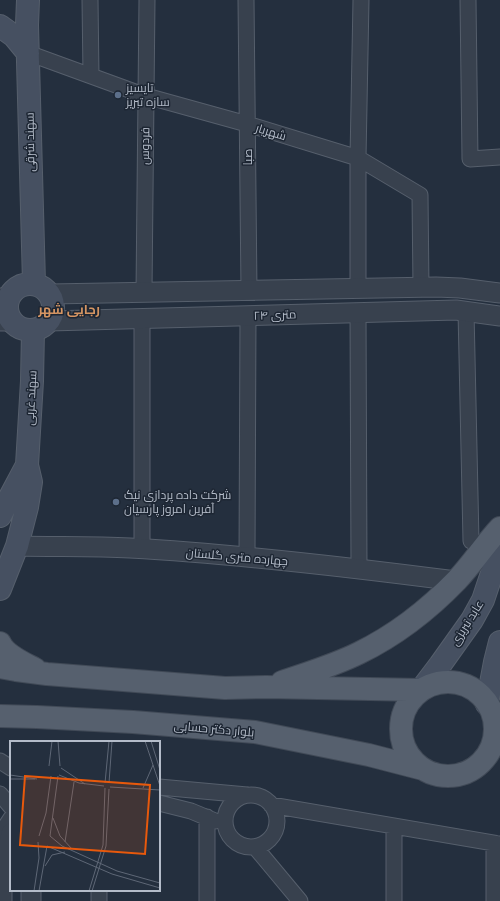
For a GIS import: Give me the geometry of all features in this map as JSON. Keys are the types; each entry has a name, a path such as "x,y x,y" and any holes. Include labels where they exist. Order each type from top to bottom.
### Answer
{"main road":[{"name":"سهند شرقی","path":"28,0 28,53 42,289"},
{"path":"0,26 14,36 28,53"},
{"path":"27,283 42,289 54,303 54,312 41,326 20,329 6,321 8,316 4,298 15,288 27,283"},
{"name":"سهند غربی","path":"0,589 18,546 31,482 27,465 32,381 41,326"},
{"name":"سهند غربی","path":"2,509 27,465"},
{"path":"266,687 328,666 360,652 390,636 428,608 456,581 500,528"},
{"name":"عابد تبریزی","path":"420,690 472,620 483,600 500,549"},
{"path":"469,770 482,761 491,748 494,733 495,662 500,642"},
{"path":"0,643 2,648 19,661 46,674"},
{"path":"0,667 46,674 225,688 266,687 420,690"},
{"path":"494,705 478,692 464,684 449,681 434,683 420,690 410,700 403,714 400,729 404,745 412,759 423,769 438,775 454,775 469,770 500,764"},
{"name":"بلوار دکتر حسابی","path":"0,716 125,721 255,732 369,754 423,769"}],"street":[{"path":"90,0 91,75"},
{"name":"فردوس","path":"144,292 147,0"},
{"name":"صبا","path":"246,0 249,291"},
{"path":"358,289 358,158 361,0"},
{"path":"468,0 470,159 500,157"},
{"name":"شهریار","path":"28,53 146,96 248,124 358,158 420,195 428,287"},
{"path":"428,287 435,310"},
{"name":"۲۴ متری","path":"42,289 144,292 428,287 460,288 500,294"},
{"name":"۲۴ متری","path":"41,326 142,319 435,310 456,310 500,316"},
{"path":"466,311 471,541"},
{"path":"358,312 359,569"},
{"path":"247,557 248,316"},
{"path":"142,319 142,548"},
{"name":"چهارده متری گلستان","path":"18,546 142,548 207,553 456,581"},
{"path":"0,761 10,767"},
{"path":"160,787 254,795 266,800 271,805 275,813 277,822 275,831 263,844 255,847 242,846 230,838 225,826 225,817 232,803 247,795"},
{"path":"0,794 10,806"},
{"path":"160,803 191,811 225,826"},
{"path":"271,805 497,843 494,901"},
{"path":"207,817 207,901"},
{"path":"0,835 10,820"},
{"path":"394,826 394,901"},
{"path":"2,901 2,883 10,839"},
{"path":"255,847 300,901"}],"place":[{"name":"تایسیز سازه تبریز","path":"118,95"},
{"name":"شرکت داده پردازی نیک آفرین امروز پارسیان","path":"116,502"}],"district":[{"name":"رجایی شهر","path":"69,309"}]}
